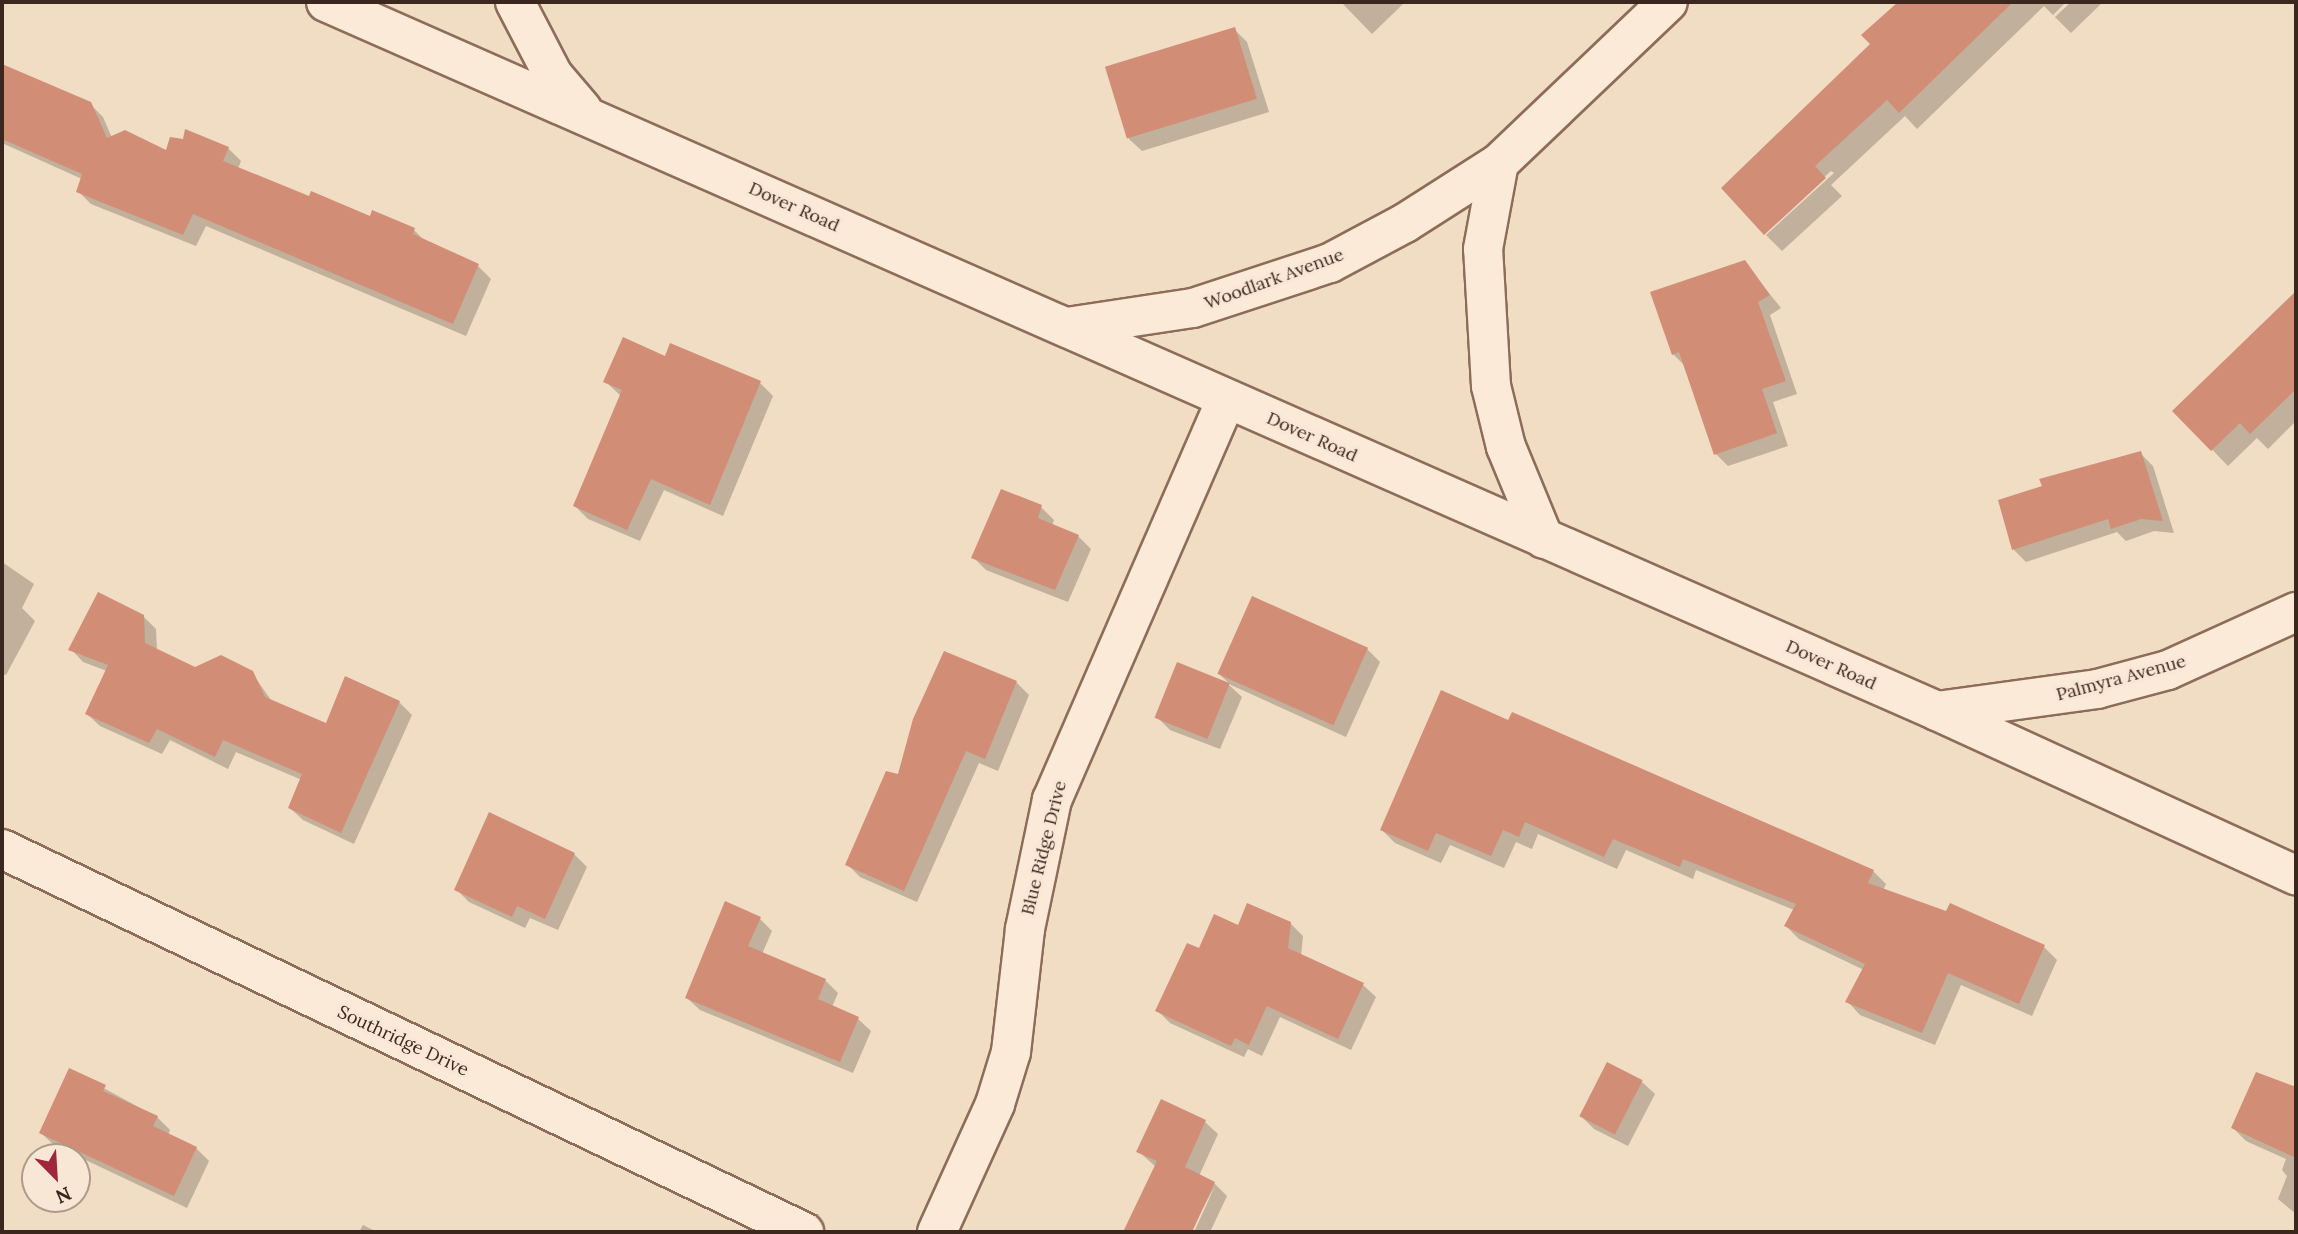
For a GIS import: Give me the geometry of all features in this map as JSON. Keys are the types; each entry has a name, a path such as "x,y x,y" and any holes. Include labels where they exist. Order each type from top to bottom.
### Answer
{"street":[{"name":"Dover Road","path":"326,2 1937,711 2296,876"},
{"path":"515,2 553,75 589,117"},
{"name":"Woodlark Avenue","path":"1068,327 1194,308 1330,263 1405,223 1499,163 1668,2"},
{"path":"1499,163 1483,249 1490,386 1506,447 1544,539"},
{"name":"Blue Ridge Drive","path":"937,1232 995,1104 1011,1052 1025,929 1052,800 1226,399"},
{"name":"Palmyra Avenue","path":"1937,711 2061,695 2168,670 2296,612"},
{"name":"Southridge Drive","path":"2,849 804,1232"}],"building":[{"path":"1898,2 2013,2 1899,113 1887,100 1815,166 1826,178 1764,235 1721,188 1870,44 1861,35"},
{"path":"1235,27 1257,99 1127,138 1105,67"},
{"path":"2,64 91,102 107,138 125,130 166,150 170,137 183,139 185,129 229,147 223,161 309,196 311,191 370,216 372,210 415,228 413,234 479,264 453,324 193,214 183,235 76,192 82,174 2,139"},
{"path":"1745,260 1770,295 1758,302 1786,381 1762,389 1777,433 1714,455 1679,352 1672,355 1650,292"},
{"path":"2296,291 2296,389 2250,434 2240,423 2211,451 2172,411"},
{"path":"623,337 665,356 670,343 761,381 710,505 651,479 627,530 573,506 622,390 603,382"},
{"path":"2141,451 2163,521 2141,519 2111,529 2108,519 2012,550 1998,500 2042,486 2039,479"},
{"path":"1001,489 1042,505 1038,518 1079,535 1055,590 971,558"},
{"path":"98,592 144,615 145,643 195,667 221,655 253,671 265,697 326,723 345,676 400,701 341,833 288,808 302,774 223,740 215,757 157,729 149,743 85,714 108,665 68,650"},
{"path":"1252,596 1368,648 1333,725 1217,674"},
{"path":"944,651 1017,681 985,759 966,751 904,891 845,865 886,771 898,774 913,719"},
{"path":"1177,662 1230,683 1207,739 1155,718"},
{"path":"1441,690 1508,720 1512,712 1874,870 1868,883 1946,911 1950,903 2045,945 2019,1004 1948,973 1922,1033 1845,1002 1865,964 1784,926 1796,904 1683,859 1680,867 1613,839 1604,857 1525,822 1519,837 1503,830 1491,856 1436,833 1428,851 1380,830"},
{"path":"489,812 575,853 545,919 517,906 512,917 454,890"},
{"path":"725,901 761,917 748,946 826,979 818,999 859,1017 840,1062 685,998"},
{"path":"1247,903 1291,922 1288,948 1364,983 1338,1039 1267,1006 1249,1045 1235,1038 1231,1046 1155,1011 1187,943 1199,948 1214,914 1238,925"},
{"path":"1607,1062 1643,1080 1615,1135 1579,1116"},
{"path":"69,1068 106,1085 103,1091 158,1116 153,1126 197,1147 174,1196 91,1157 91,1143 60,1143 39,1133"},
{"path":"2256,1072 2296,1087 2296,1158 2231,1128"},
{"path":"1161,1099 1206,1120 1185,1167 1215,1182 1192,1232 1123,1232 1157,1161 1136,1152"}]}
